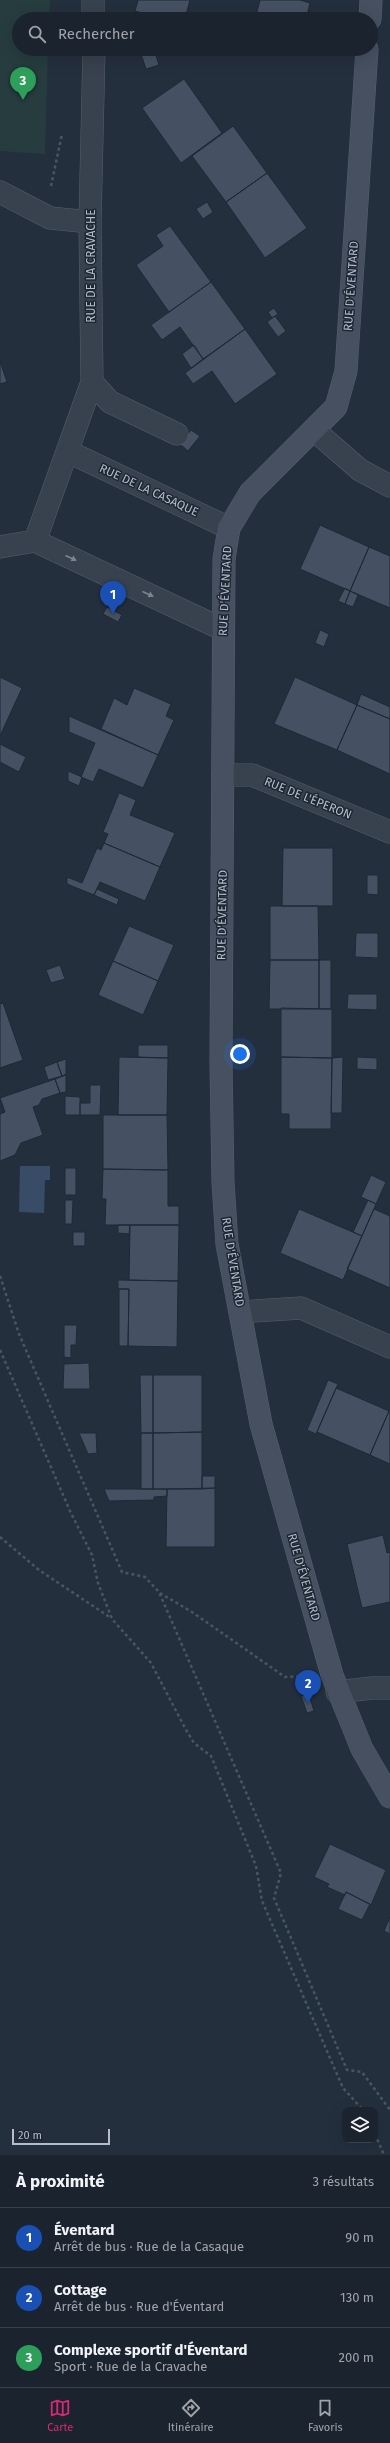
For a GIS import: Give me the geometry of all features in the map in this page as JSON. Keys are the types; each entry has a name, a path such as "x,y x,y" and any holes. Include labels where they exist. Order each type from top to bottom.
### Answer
{"street":[{"path":"93,0 93,12"},
{"path":"370,12 371,0"},
{"name":"RUE DE LA CRAVACHE","path":"92,382 90,222 94,56"},
{"name":"RUE D'ÉVENTARD","path":"367,56 346,371 336,407 250,493 229,528 224,558 222,629 223,775 221,1063 223,1182 227,1244 261,1424 337,1692 362,1749 390,1798"},
{"path":"0,192 50,218 90,222"},
{"path":"35,541 69,452 92,382 110,402 177,434"},
{"path":"314,430 360,470 390,486"},
{"name":"RUE DE LA CASAQUE","path":"69,452 229,528"},
{"path":"0,548 35,541 222,629"},
{"name":"RUE DE L'ÉPERON","path":"223,775 252,775 390,832"},
{"path":"240,1312 301,1308 390,1347"},
{"path":"337,1692 372,1688 390,1688"}],"path":[{"path":"50,191 62,132"},
{"path":"0,1276 19,1334 122,1572 145,1577 159,1592 192,1612 285,1677 310,1676"},
{"path":"0,1350 70,1511 92,1555 98,1583 112,1619"},
{"path":"0,1537 39,1570 112,1619 151,1663 194,1743 211,1756 256,1866 266,1908 343,2088 360,2107"},
{"path":"159,1592 281,1873 274,1898 347,2070 362,2072 390,2110"},
{"path":"378,2141 384,2155"}],"green space":[{"path":"0,0 50,0 49,12 12,12 12,56 48,56 45,154 0,151"}],"water":[{"path":"20,1166 50,1166 50,1180 45,1180 44,1213 19,1212"}],"building":[{"path":"138,0 190,0 187,12 135,11"},
{"path":"260,0 300,0 310,3 308,12 257,12"},
{"path":"142,56 156,56 159,65 146,69"},
{"path":"184,79 222,133 181,163 142,108"},
{"path":"233,126 267,173 226,202 192,156"},
{"path":"267,173 307,228 265,258 226,202"},
{"path":"207,202 213,212 203,219 196,209"},
{"path":"170,226 211,282 169,312 136,265 163,246 156,235"},
{"path":"211,282 245,329 203,359 180,327 162,340 151,325"},
{"path":"274,308 278,314 272,318 268,312"},
{"path":"275,316 286,331 278,337 267,322"},
{"path":"245,329 277,374 235,404 212,371 193,384 185,373"},
{"path":"194,345 203,359 191,368 182,354"},
{"path":"0,361 7,382 0,384"},
{"path":"191,430 200,436 188,451 180,444"},
{"path":"320,525 369,547 350,591 300,569"},
{"path":"369,547 390,556 390,608 350,591"},
{"path":"345,588 350,591 345,604 338,601"},
{"path":"350,591 358,595 353,607 345,604"},
{"path":"107,607 122,615 118,622 103,614"},
{"path":"320,630 329,634 324,647 315,643"},
{"path":"0,677 22,688 0,736"},
{"path":"295,677 357,705 337,750 274,724"},
{"path":"134,688 171,704 166,716 174,720 158,755 101,729 114,698 127,705"},
{"path":"361,694 390,707 390,719 357,705"},
{"path":"357,705 390,719 390,774 337,750"},
{"path":"69,716 158,755 143,788 99,769 93,782 81,777 95,743 69,732"},
{"path":"0,744 26,757 19,772 0,762"},
{"path":"68,771 82,777 79,786 68,781"},
{"path":"119,793 136,800 130,815 175,833 160,867 104,843 108,834 103,832"},
{"path":"104,843 160,867 145,901 100,882 94,895 67,884 67,877 82,883 97,848 101,850"},
{"path":"283,848 333,848 333,906 282,906"},
{"path":"367,875 378,875 378,895 367,894"},
{"path":"97,889 119,899 117,905 94,895"},
{"path":"270,906 318,906 319,960 270,960"},
{"path":"129,926 174,945 158,981 113,961"},
{"path":"356,933 378,933 378,958 355,957"},
{"path":"270,960 319,960 319,1009 269,1009"},
{"path":"319,960 331,960 331,1009 319,1009"},
{"path":"113,961 158,981 143,1015 98,995"},
{"path":"60,965 65,979 51,983 46,970"},
{"path":"348,994 377,994 377,1010 347,1009"},
{"path":"3,1003 23,1060 0,1068 0,1004"},
{"path":"281,1008 332,1009 332,1058 281,1057"},
{"path":"138,1045 168,1045 168,1058 138,1057"},
{"path":"119,1057 168,1058 167,1115 118,1115"},
{"path":"281,1057 332,1058 331,1129 289,1129 289,1114 281,1114"},
{"path":"343,1057 342,1113 331,1113 332,1058"},
{"path":"357,1057 377,1058 377,1070 357,1069"},
{"path":"66,1059 66,1074 62,1076 57,1062"},
{"path":"57,1062 62,1076 48,1080 44,1067"},
{"path":"66,1075 66,1092 60,1093 55,1079"},
{"path":"55,1079 60,1093 42,1099 39,1105 33,1107 43,1135 21,1143 15,1155 0,1161 0,1114 5,1112 0,1098"},
{"path":"90,1085 101,1085 100,1115 80,1115 80,1103 90,1103"},
{"path":"65,1096 80,1097 80,1115 65,1115"},
{"path":"103,1115 167,1115 168,1170 103,1169"},
{"path":"65,1168 76,1168 76,1195 65,1195"},
{"path":"103,1169 168,1170 168,1206 179,1206 179,1225 105,1225 106,1199 102,1199"},
{"path":"371,1175 386,1182 376,1204 361,1197"},
{"path":"65,1200 73,1200 72,1224 65,1224"},
{"path":"368,1200 376,1204 362,1236 353,1232"},
{"path":"299,1209 362,1236 343,1280 280,1253"},
{"path":"374,1209 390,1216 390,1288 347,1269"},
{"path":"118,1225 130,1225 129,1234 118,1233"},
{"path":"130,1225 179,1225 178,1281 129,1280"},
{"path":"73,1232 85,1232 85,1246 73,1246"},
{"path":"118,1280 178,1281 177,1347 128,1346 129,1289 118,1289"},
{"path":"119,1289 129,1289 128,1346 119,1346"},
{"path":"64,1325 77,1325 76,1345 71,1345 71,1358 64,1357"},
{"path":"89,1363 90,1389 63,1389 64,1364"},
{"path":"140,1375 153,1375 153,1433 141,1433"},
{"path":"153,1375 202,1375 202,1432 153,1433"},
{"path":"328,1380 338,1384 316,1434 307,1430"},
{"path":"336,1388 389,1411 370,1455 317,1432"},
{"path":"390,1411 390,1464 370,1455"},
{"path":"202,1432 202,1489 153,1489 153,1433"},
{"path":"79,1433 96,1433 97,1453 88,1454"},
{"path":"141,1433 153,1433 153,1489 141,1489"},
{"path":"202,1476 215,1476 215,1488 202,1489"},
{"path":"215,1488 215,1547 166,1547 167,1489"},
{"path":"104,1489 167,1489 167,1496 154,1497 154,1500 109,1501"},
{"path":"383,1535 387,1553 390,1552 390,1602 362,1608 347,1544"},
{"path":"309,1694 314,1711 307,1713 301,1696"},
{"path":"330,1844 386,1870 371,1905 346,1892 345,1895 327,1887 329,1884 314,1877"},
{"path":"346,1892 370,1904 362,1920 338,1909"},
{"path":"390,1917 390,1934 384,1931"}],"place":[{"name":"Complexe sportif d'Éventard","path":"23,100"},
{"name":"Éventard","path":"113,614"},
{"name":"Cottage","path":"308,1703"}]}
